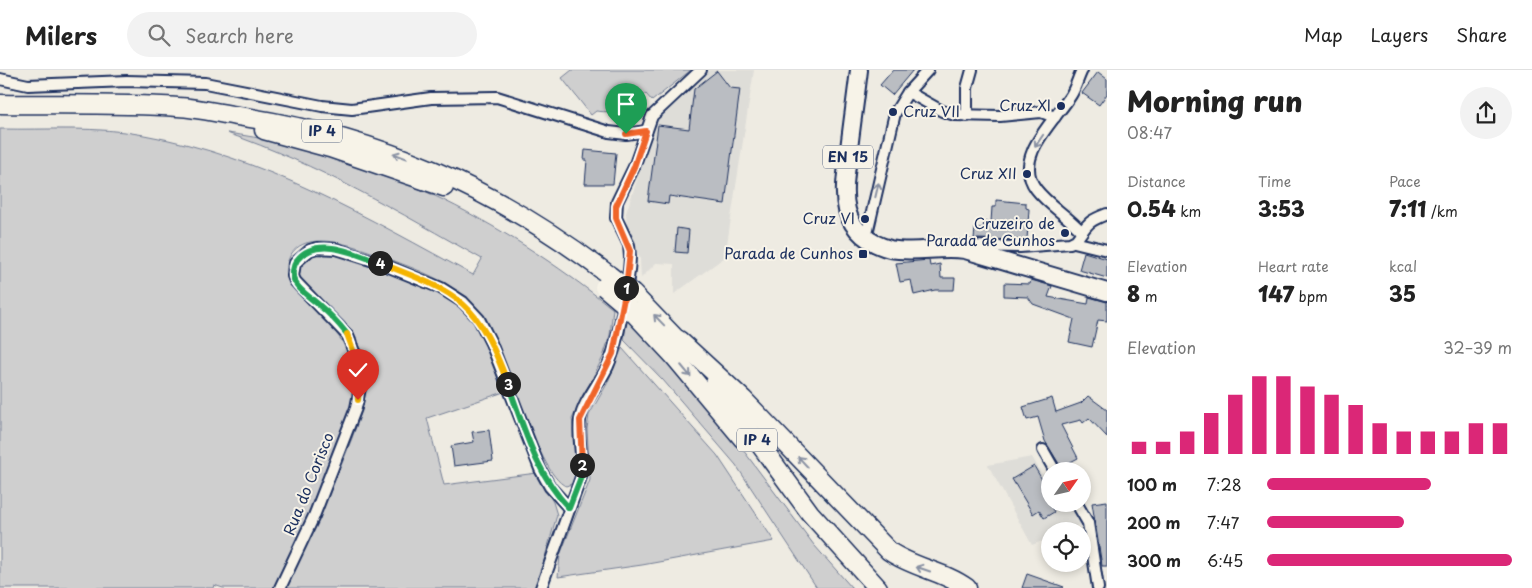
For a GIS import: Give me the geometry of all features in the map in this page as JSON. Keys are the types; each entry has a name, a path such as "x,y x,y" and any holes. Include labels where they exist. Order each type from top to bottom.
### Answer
{"highway":[{"name":"IP 4","path":"0,104 179,107 308,127 343,137 434,170 490,197 574,248 606,281 679,340 731,405 810,513 878,588"},
{"name":"IP 4","path":"0,113 178,116 257,128 330,148 439,184 515,222 606,281"},
{"name":"IP 4","path":"631,302 814,528 868,588"},
{"path":"679,340 743,399 889,551 912,565 949,578 967,588"}],"main road":[{"name":"EN 15","path":"859,70 847,167 846,201 850,219 866,238 880,246 898,250 954,248 1107,292"}],"street":[{"path":"541,588 582,470 580,420 613,354 629,270 630,251 616,218 616,206 634,167 654,113 701,70"},
{"path":"866,238 892,120 908,92 928,70"},
{"path":"967,116 967,88 972,70"},
{"path":"1081,231 1040,194 1030,178 1029,167 1031,153 1073,92 1082,70"},
{"path":"0,78 14,83 42,85 136,81 205,83 322,106 352,109 431,98 488,96 506,99 609,132 626,134 646,131"},
{"path":"908,92 949,114 1006,116 1041,112 1055,117"},
{"path":"1074,242 1089,223 1107,214"},
{"path":"954,248 974,245 1035,246 1074,242 1107,250"},
{"name":"Rua do Corisco","path":"280,588 314,516 356,408 360,388 359,366 348,336 295,281 293,276 295,263 310,250 317,248 336,249 384,265 441,288 471,310 492,343 540,469 550,487 569,508"},
{"path":"1043,450 1049,462"},
{"path":"1082,512 1088,523 1098,588"}],"shaded area":[{"path":"572,70 691,70 652,101 646,94 635,103 623,109 604,112 596,111 591,115 562,78"},
{"path":"709,70 754,70 725,257 674,294 674,264 656,263 641,278 640,259 627,229 626,213 657,120"},
{"path":"0,129 90,129 126,132 188,145 231,158 273,173 354,211 473,275 482,259 326,174 261,145 227,133 280,142 332,156 382,173 432,194 526,246 570,276 613,309 610,335 603,357 572,419 578,456 578,469 574,483 566,486 555,476 543,458 497,346 485,321 473,304 441,281 423,272 344,244 328,241 312,242 299,246 290,256 287,264 288,279 296,292 328,323 341,340 351,359 354,381 352,400 343,428 278,585 275,588 223,588 214,585 213,588 0,588"},
{"path":"322,253 375,267 440,294 466,312 473,321 488,350 504,392 427,418 444,485 537,473 553,502 557,515 536,588 286,588 345,457 361,413 366,387 363,358 358,342 345,323 310,291 299,274 301,266 306,259"},
{"path":"627,317 705,399 814,545 852,588 817,588 736,465 663,380 624,340"},
{"path":"622,348 717,455 774,541 642,565 558,577 560,555 590,480 587,429 589,415 607,384"},
{"path":"1032,457 1041,472 1041,512 1077,512 1082,522 1041,522 1041,542 1032,545 988,465"}],"building":[{"path":"893,70 913,70 892,95 880,85"},
{"path":"717,71 730,88 740,89 725,204 669,196 668,204 648,201 658,125 689,129 694,89"},
{"path":"1098,72 1107,79 1107,94 1099,105 1082,93"},
{"path":"585,150 616,153 613,184 585,184 587,160 584,160"},
{"path":"996,200 1026,203 1026,208 1029,209 1027,240 974,239 975,228 983,228 984,222 991,222 992,207 996,207"},
{"path":"677,228 689,230 687,253 675,252"},
{"path":"1084,252 1107,259 1107,278 1079,270"},
{"path":"929,260 930,266 940,264 941,278 955,278 954,290 935,290 914,295 911,280 900,282 896,263"},
{"path":"1031,280 1052,286 1048,297 1088,304 1089,297 1107,302 1107,321 1098,320 1092,347 1069,342 1074,319 1033,304 1028,297 1004,296 1004,283 1030,284"},
{"path":"1088,396 1107,410 1107,437 1089,418 1083,423 1081,420 1061,425 1078,458 1070,462 1058,462 1045,441 1038,417 1027,420 1023,407 1052,398 1056,412 1081,403"},
{"path":"489,430 493,461 454,466 451,446 474,442 472,432"},
{"path":"1034,466 1041,478 1041,512 1054,512 1044,518 1039,510 1033,514 1012,479"},
{"path":"1107,501 1107,566 1102,566 1092,503"},
{"path":"1027,574 1064,587 1022,588"}],"place":[{"name":"Cruz XI","path":"1061,106"},
{"name":"Cruz VII","path":"893,112"},
{"name":"Cruz XII","path":"1027,174"},
{"name":"Cruz VI","path":"865,219"},
{"name":"Cruzeiro de Parada de Cunhos","path":"1065,233"},
{"name":"Parada de Cunhos","path":"863,254"}],"route":[{"path":"358,400 361,377 356,355 348,336 320,305 298,286 293,276 293,269 298,258 310,250 317,248 336,249 407,273 452,294 471,310 492,343 540,469 550,487 569,508 582,470 580,420 582,412 613,354 629,270 630,251 615,214 618,198 634,167 646,131 626,134"}]}
